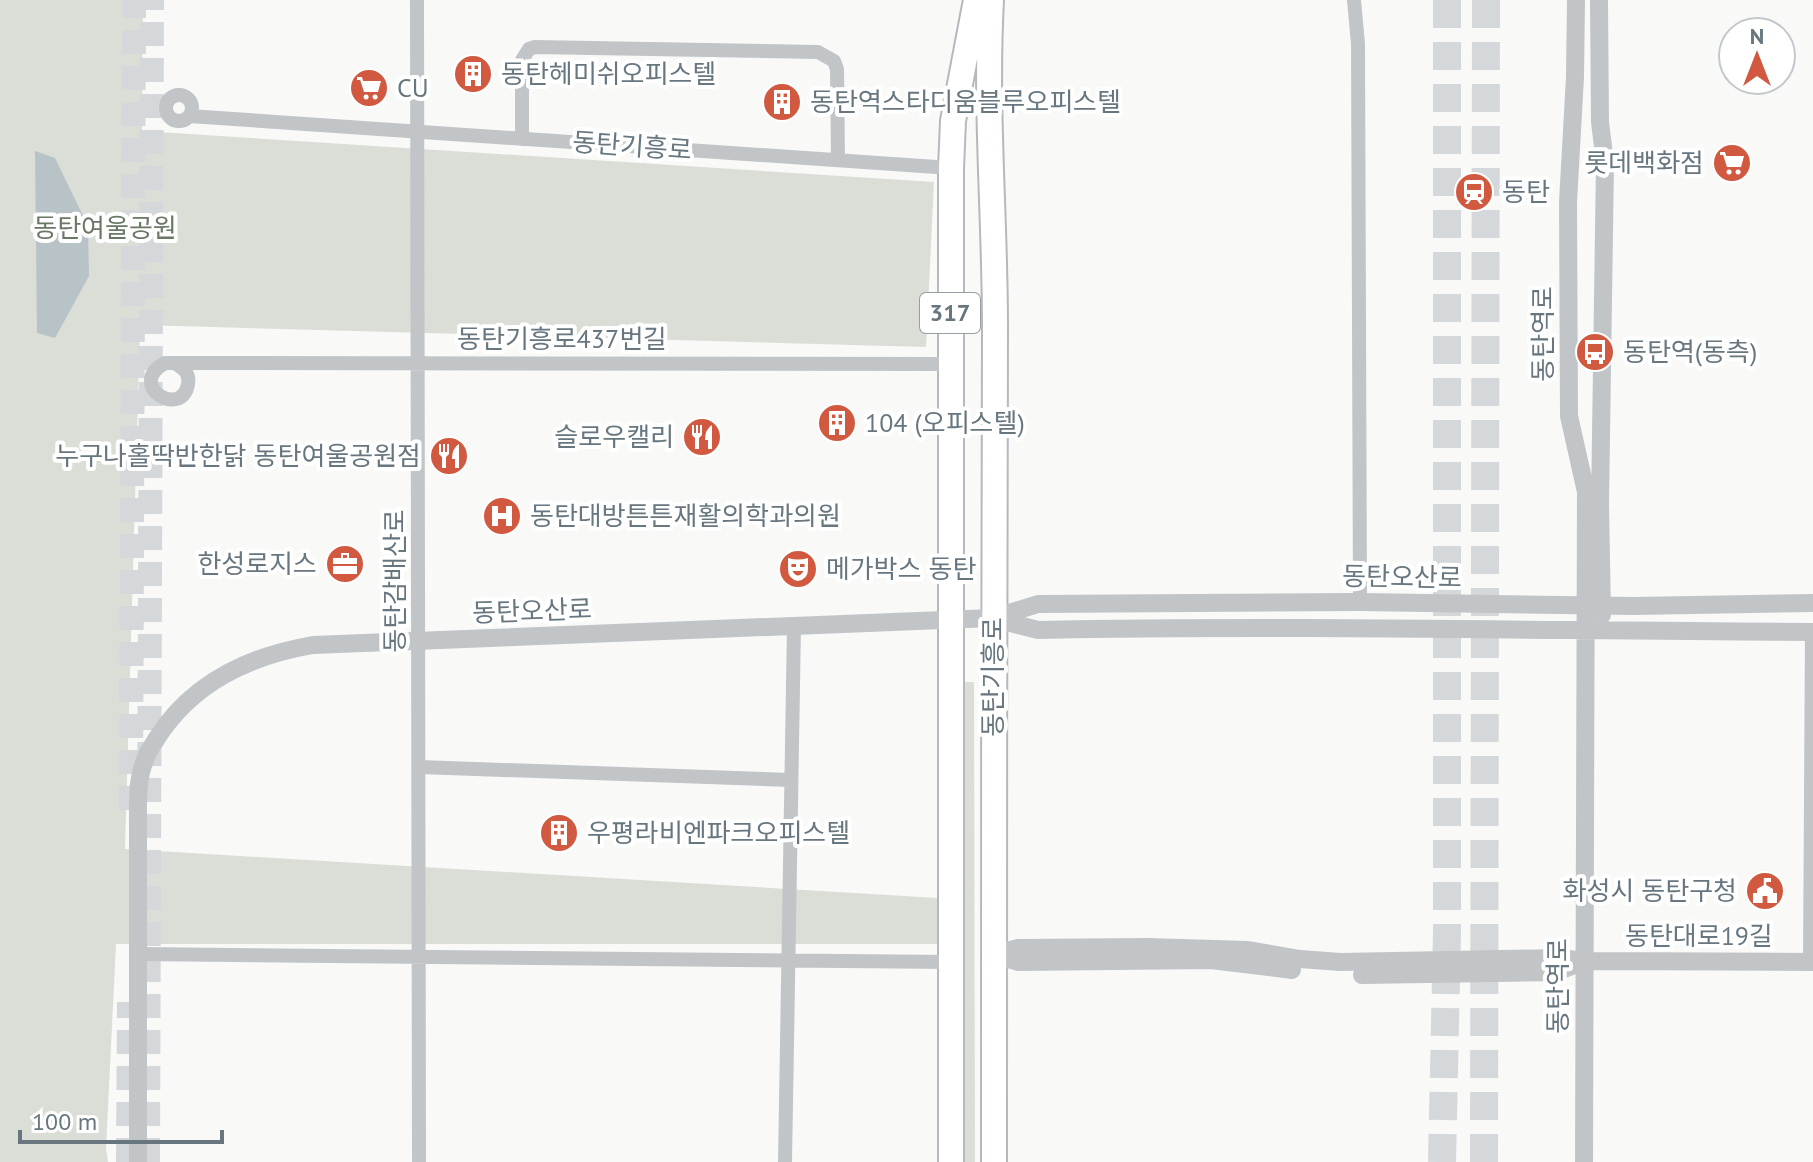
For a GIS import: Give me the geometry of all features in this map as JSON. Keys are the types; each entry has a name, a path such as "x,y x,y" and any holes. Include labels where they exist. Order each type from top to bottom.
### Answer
{"main road":[{"name":"동탄기흥로","path":"951,1162 951,168 953,121 976,0"},
{"name":"동탄기흥로","path":"991,0 989,130 995,321 994,1162"}],"street":[{"name":"동탄감배산로","path":"417,0 419,1162"},
{"path":"1354,0 1358,44 1360,602"},
{"name":"동탄역로","path":"1576,0 1568,202 1569,416 1586,492 1594,605"},
{"name":"동탄역로","path":"1584,1162 1587,667 1594,631 1600,504 1605,163 1600,122 1599,0"},
{"path":"522,139 522,60 529,49 535,47 818,52 834,61 837,69 838,160"},
{"path":"1575,77 1600,77"},
{"name":"동탄기흥로","path":"189,116 951,168"},
{"path":"165,363 175,363 188,376 188,386 175,399 165,399 156,394 152,376 156,368 165,363"},
{"name":"동탄기흥로437번길","path":"175,363 949,364"},
{"path":"188,376 233,363"},
{"name":"동탄오산로","path":"138,1162 139,785 145,758 168,721 195,694 218,677 278,651 313,645 993,618 1038,604 1813,603"},
{"name":"동탄오산로","path":"993,618 1038,630 1361,627 1812,632"},
{"path":"785,1162 794,626"},
{"path":"1812,632 1812,962"},
{"path":"419,767 790,780"},
{"path":"138,954 951,962"},
{"name":"동탄대로19길","path":"994,955 1018,962 1211,960 1305,972 1410,976 1557,972 1585,961 1812,962"}],"green space":[{"name":"동탄여울공원","path":"0,0 143,0 142,131 934,182 926,347 140,325 125,849 938,898 937,944 116,944 106,1148 108,1162 0,1162"},
{"path":"958,682 974,682 975,1162 959,1162"}],"shaded area":[{"path":"35,151 55,158 88,226 89,276 55,338 37,333"}],"tunnel":[{"path":"131,810 134,0"},
{"path":"148,1162 152,0"},
{"path":"1442,1162 1447,933 1447,0"},
{"path":"1484,1162 1486,0"},
{"path":"128,1162 129,1002"}],"place":[{"name":"동탄헤미쉬오피스텔","path":"473,74"},
{"name":"CU","path":"369,88"},
{"name":"동탄역스타디움블루오피스텔","path":"782,102"},
{"name":"롯데백화점","path":"1732,163"},
{"name":"동탄","path":"1474,192"},
{"name":"동탄역(동측)","path":"1595,352"},
{"name":"104 (오피스텔)","path":"837,423"},
{"name":"슬로우캘리","path":"702,437"},
{"name":"누구나홀딱반한닭 동탄여울공원점","path":"449,456"},
{"name":"동탄대방튼튼재활의학과의원","path":"502,516"},
{"name":"한성로지스","path":"345,564"},
{"name":"메가박스 동탄","path":"798,569"},
{"name":"우평라비엔파크오피스텔","path":"559,833"},
{"name":"화성시 동탄구청","path":"1765,891"}]}
